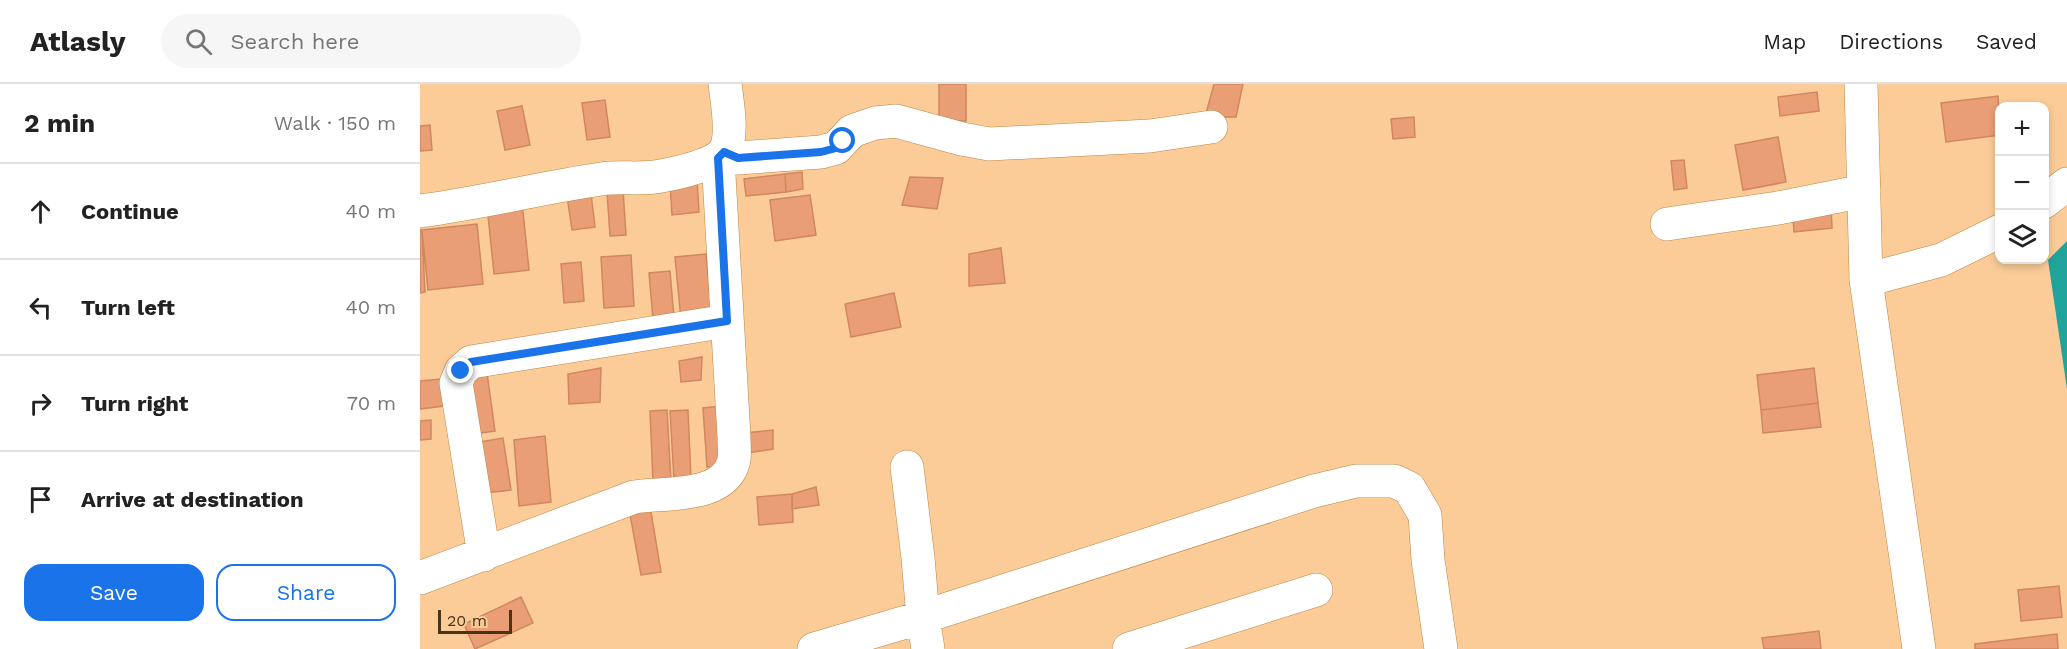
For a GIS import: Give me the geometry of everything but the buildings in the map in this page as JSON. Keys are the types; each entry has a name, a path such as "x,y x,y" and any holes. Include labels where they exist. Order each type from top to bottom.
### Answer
{"street":[{"path":"420,578 634,496 680,494 702,490 728,472 734,460 734,436 721,155 727,145 729,126 725,84"},
{"path":"1861,84 1866,280 1919,649"},
{"path":"420,211 460,206 603,179 658,177 689,170 721,155 738,158 821,152 836,148 852,131 875,123 896,121 989,144 1150,136 1211,127"},
{"path":"2049,198 2067,184"},
{"path":"1667,224 1778,208 1863,191"},
{"path":"1866,280 1941,260 1995,233"},
{"path":"484,555 456,383 461,371 471,362 727,321"},
{"path":"907,467 928,649"},
{"path":"814,649 923,617 1314,490 1356,482 1394,481 1409,488 1425,515 1428,560 1441,649"},
{"path":"1129,649 1316,590"}],"water":[{"path":"2067,241 2067,389 2049,264 2049,259"}],"route":[{"path":"461,371 471,362 727,321 718,158 724,152 738,158 821,152 836,148 843,141"}]}
